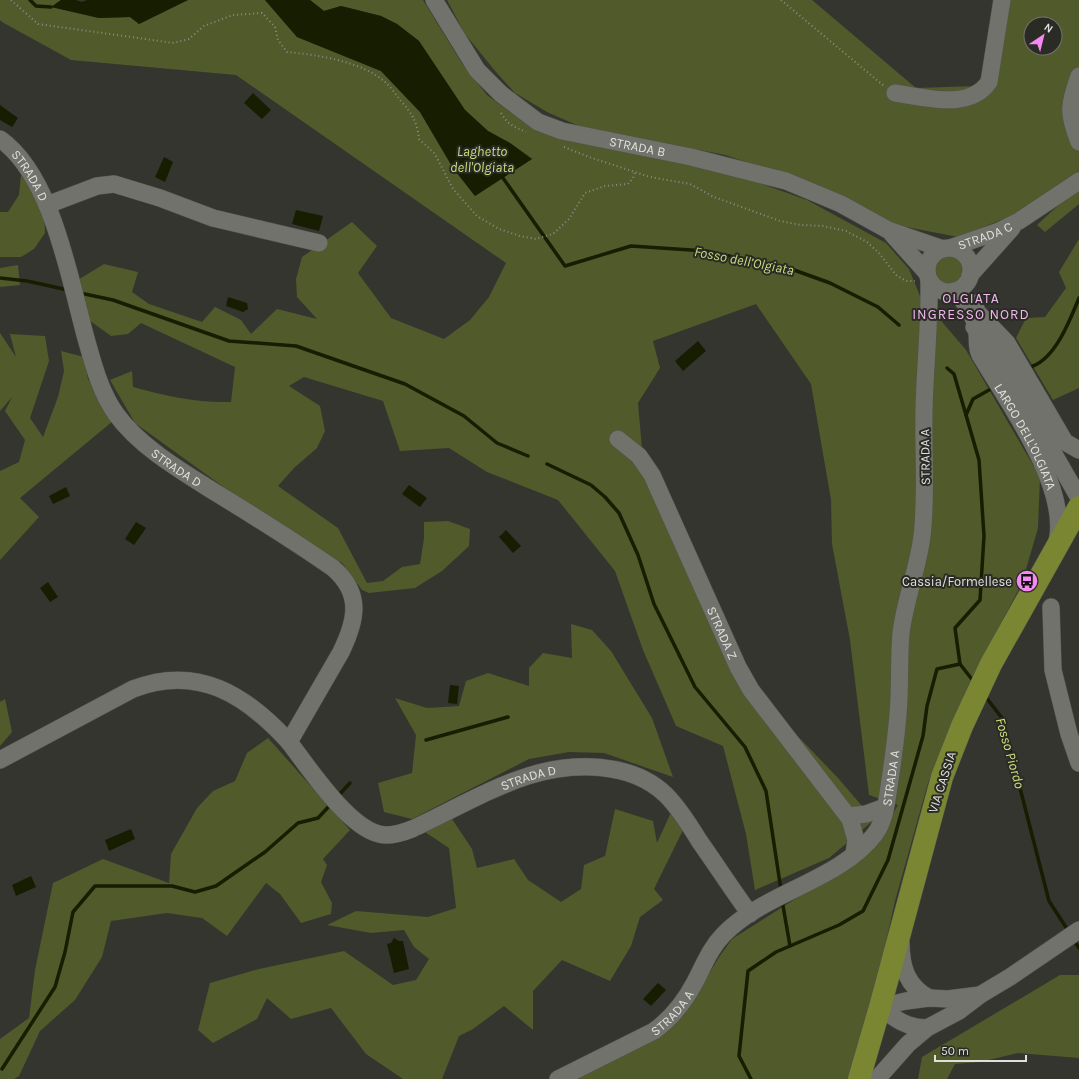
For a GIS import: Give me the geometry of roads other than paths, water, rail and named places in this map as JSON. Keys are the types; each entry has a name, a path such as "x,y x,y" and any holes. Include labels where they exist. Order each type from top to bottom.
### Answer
{"main road":[{"name":"VIA CASSIA","path":"858,1079 880,1007 942,777 971,707 991,664 1079,507"}],"street":[{"name":"STRADA B","path":"434,0 477,70 501,94 538,122 562,132 691,157 786,181 841,204 888,230 946,248"},
{"path":"895,93 958,100 983,91 989,82 1002,0"},
{"path":"1079,76 1070,109 1071,121 1079,142"},
{"name":"STRADA D","path":"0,139 12,148 25,164 47,205 57,232 94,370 104,394 116,414 129,428 159,454 193,478 333,568 342,577 349,588 352,596 354,613 348,637 289,742"},
{"name":"STRADA C","path":"946,248 982,238 1019,221 1079,181"},
{"path":"47,205 97,186 114,184 160,198 213,218 319,243"},
{"name":"STRADA C","path":"959,286 1019,221"},
{"name":"STRADA B","path":"888,230 918,262 928,276"},
{"path":"930,313 959,286 971,268 964,254 946,248 932,255 927,267 928,276 933,286 959,286"},
{"name":"STRADA A","path":"558,1079 654,1031 665,1023 674,1014 695,982 711,949 727,930 750,914 781,896 824,875 854,854 878,829 885,807 897,724 901,634 909,590 922,538 926,492 924,411 930,313 928,276"},
{"name":"LARGO DELL'OLGIATA","path":"959,286 962,298 972,315 983,328 1079,498"},
{"name":"LARGO DELL'OLGIATA","path":"983,328 1006,343 1065,442 1079,450"},
{"name":"LARGO DELL'OLGIATA","path":"983,328 978,351 1028,435 1056,500 1059,519 1056,546"},
{"name":"STRADA Z","path":"618,439 639,456 652,475 745,681 757,699 848,816 855,833 856,840 854,854"},
{"path":"1051,607 1054,670 1069,734 1079,763"},
{"name":"STRADA D","path":"0,760 133,689 153,682 172,680 200,682 226,691 257,711 289,742 320,783 343,808 364,827 379,834 390,835 412,829 528,776 572,767 591,767 617,770 643,779 667,796 683,816 750,914"},
{"path":"848,816 866,814 885,807"},
{"path":"903,920 901,943 902,964 909,980 922,994 929,998"},
{"path":"878,1079 898,1055 927,1028 959,1010 1079,930"},
{"path":"880,1007 898,1002 929,998 948,999 980,995"},
{"path":"880,1007 902,1023 918,1028 927,1028"}],"water":[{"path":"61,0 76,0 82,2 87,0 188,0 139,24 130,17 99,18 51,7"},
{"name":"Laghetto dell'Olgiata","path":"265,0 310,0 324,11 341,6 381,16 397,24 419,41 465,110 488,131 510,143 532,159 475,196 453,168 420,112 381,71 297,37"},
{"path":"253,93 271,110 262,119 244,103"},
{"path":"0,105 18,118 12,127 0,120"},
{"path":"164,157 173,162 165,182 155,177"},
{"path":"296,210 323,216 319,231 292,224"},
{"path":"228,297 247,303 248,309 243,312 226,306"},
{"path":"698,341 706,351 683,371 675,361"},
{"path":"409,485 427,498 420,507 402,494"},
{"path":"66,487 70,496 53,504 49,496"},
{"path":"136,522 146,528 134,545 125,539"},
{"path":"506,530 521,546 513,553 499,537"},
{"path":"48,582 58,597 50,602 40,588"},
{"path":"450,685 459,686 457,704 448,703"},
{"path":"131,829 135,839 109,851 105,840"},
{"path":"31,876 36,887 16,896 12,885"},
{"path":"394,938 399,941 403,941 409,969 394,973 387,944 391,943"},
{"path":"658,983 666,990 651,1006 643,999"}],"waterway":[{"name":"Fosso dell’Olgiata","path":"30,0 36,6 51,7"},
{"name":"Fosso dell’Olgiata","path":"503,178 565,266 631,246 706,251 794,270 830,283 878,307 899,325"},
{"path":"0,278 27,281 68,290"},
{"path":"80,293 113,300 229,341 296,346 405,384 464,416 497,443 528,456"},
{"name":"Fosso Piordo","path":"1033,366 1049,355 1067,327 1079,298"},
{"name":"Fosso dell’Olgiata","path":"947,368 954,374 966,415"},
{"name":"Fosso Piordo","path":"974,682 960,664 955,628 980,600 984,536 979,460 966,415 973,399 989,390"},
{"path":"547,464 591,485 605,497 619,513 638,555 654,604 695,687 745,747 766,791 781,890"},
{"path":"751,1079 739,1056 748,971 776,952 839,925 863,911 888,860 923,736 927,706 937,669 960,664"},
{"name":"Fosso Piordo","path":"985,696 1002,718 1049,901 1069,932"},
{"path":"426,740 508,717"},
{"path":"337,797 350,783"},
{"path":"2,1069 55,987 65,952 73,912 95,886 172,886 195,892 216,886 265,852 298,823 318,818 332,803"},
{"path":"782,900 790,946"},
{"name":"Fosso Piordo","path":"1073,939 1079,948"}],"place":[{"name":"Cassia/Formellese","path":"1027,581"}],"district":[{"name":"OLGIATA INGRESSO NORD","path":"971,306"}]}
